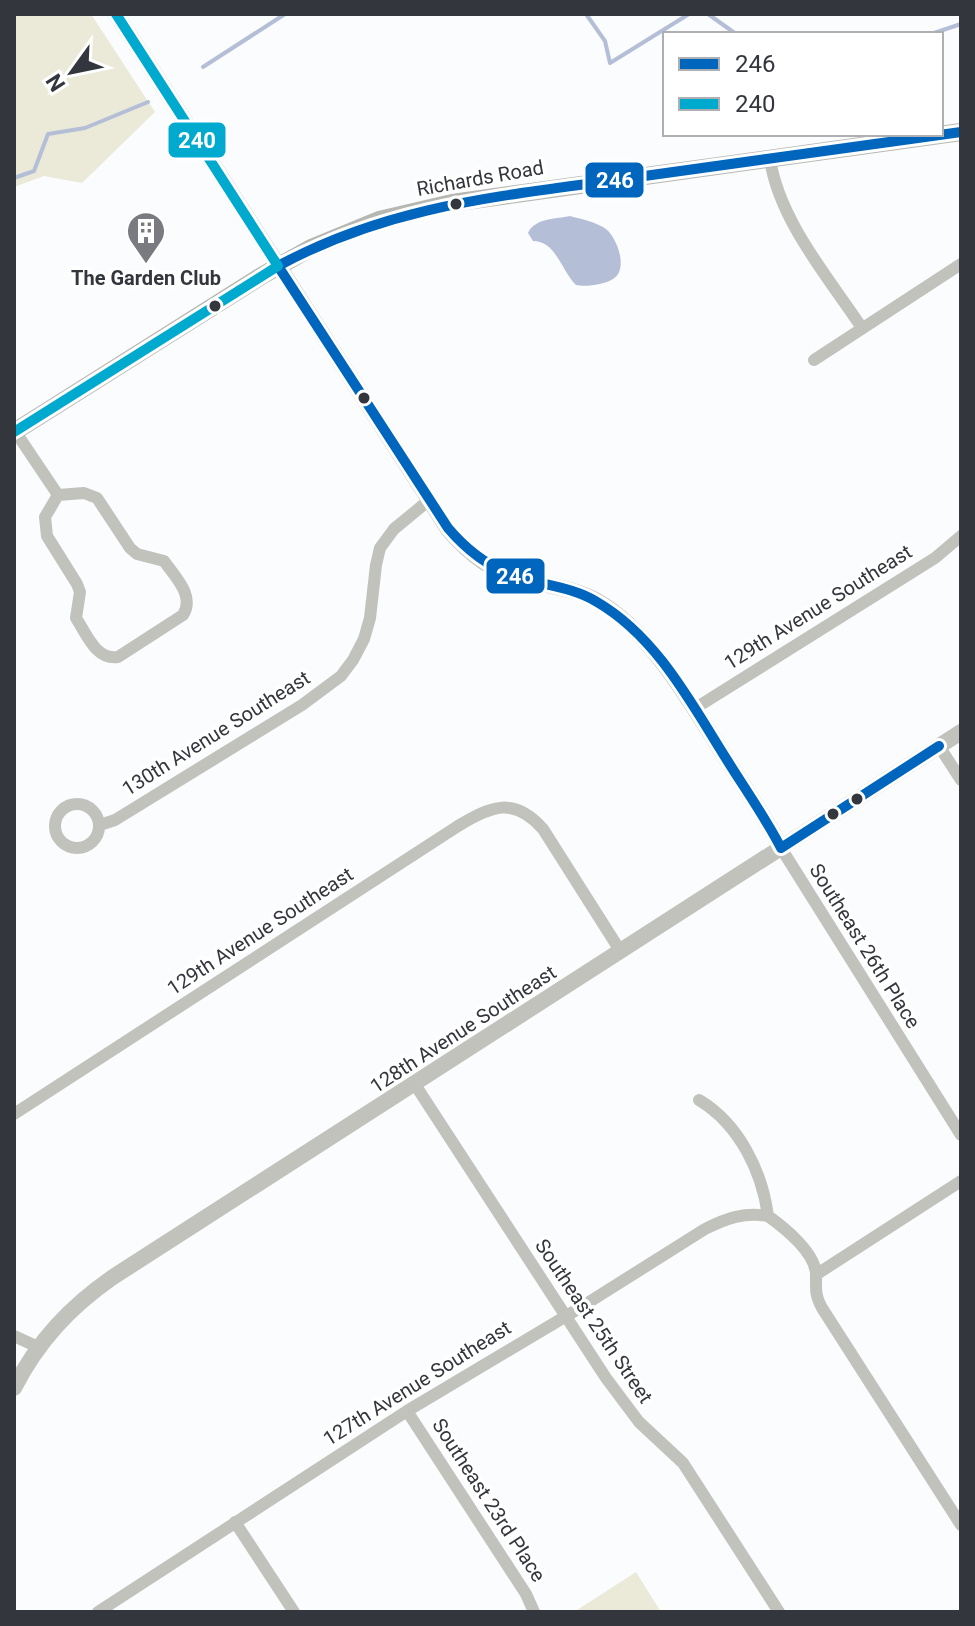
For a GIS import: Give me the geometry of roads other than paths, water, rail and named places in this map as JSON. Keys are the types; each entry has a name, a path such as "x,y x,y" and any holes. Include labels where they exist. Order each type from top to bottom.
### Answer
{"main road":[{"name":"Richards Road","path":"15,431 278,266 379,220 520,192 933,136"}],"street":[{"name":"Southeast 26th Place","path":"116,14 428,501 458,540 489,566 507,575 572,590 598,601 620,618 650,649 694,709 961,1135"},
{"path":"770,159 773,180 788,215 862,328"},
{"path":"814,360 961,264"},
{"path":"15,431 58,495"},
{"path":"84,493 97,498 130,548 137,554 164,561 188,597 188,608 183,615 118,657 100,655 76,618 80,592 77,584 47,536 45,517 58,495 84,493"},
{"name":"130th Avenue Southeast","path":"100,825 115,820 302,705 341,676 364,639 380,548 394,529 428,501"},
{"name":"129th Avenue Southeast","path":"694,709 935,558 961,536"},
{"name":"128th Avenue Southeast","path":"14,1388 38,1347 60,1320 103,1284 961,732"},
{"path":"939,746 961,780"},
{"name":"129th Avenue Southeast","path":"14,1114 474,817 498,808 517,807 543,829 621,952"},
{"name":"Southeast 25th Street","path":"414,1083 606,1378 639,1422 683,1463 779,1612"},
{"path":"699,1100 726,1119 758,1172 768,1216 798,1240 817,1274 814,1291 822,1308 961,1525"},
{"path":"817,1274 961,1181"},
{"name":"127th Avenue Southeast","path":"98,1612 407,1411 725,1219 743,1214 768,1216"},
{"path":"14,1336 38,1347"},
{"name":"Southeast 23rd Place","path":"407,1411 526,1594 534,1612"},
{"path":"235,1522 294,1612"}],"water":[{"path":"570,216 598,224 610,233 621,261 618,274 613,279 594,285 576,285 553,251 541,242 533,241 528,233 536,224"}],"waterway":[{"path":"203,67 285,14"},
{"path":"586,14 605,41 610,63 689,14"},
{"path":"708,14 733,32"},
{"path":"937,32 961,24"},
{"path":"14,178 34,171 48,134 85,128 148,102"}],"place":[{"name":"The Garden Club","path":"146,265"}]}
